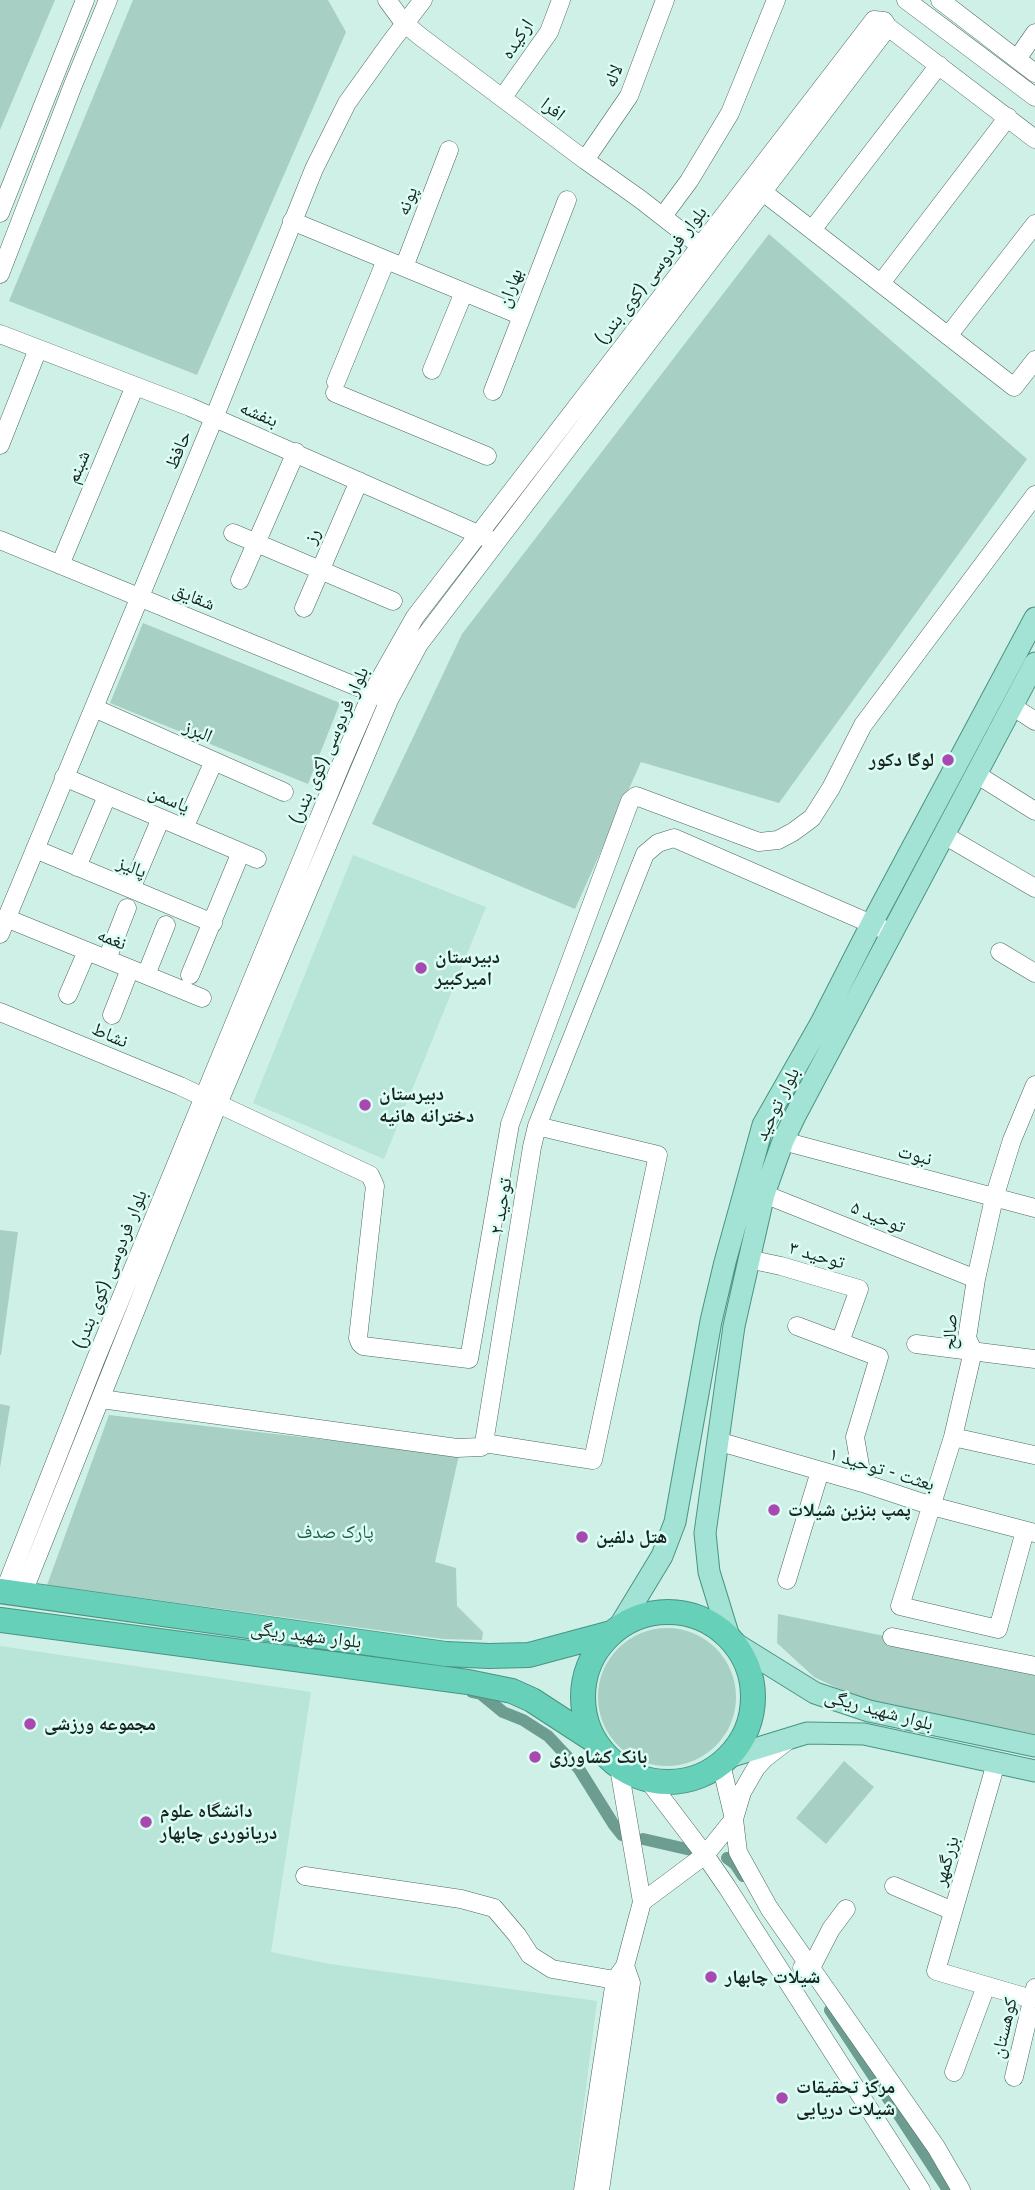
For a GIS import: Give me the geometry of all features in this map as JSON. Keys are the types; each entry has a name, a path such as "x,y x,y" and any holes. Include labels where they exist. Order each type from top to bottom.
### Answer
{"highway":[{"name":"بلوار شهید ریگی","path":"13,1585 446,1654 529,1655 615,1630"},
{"path":"676,1611 699,1617 720,1629 732,1640 748,1665 753,1689 751,1714 743,1737 725,1761 694,1779 678,1782 648,1780 633,1775 607,1758 595,1741 584,1714 583,1684 598,1647 615,1630 652,1612 676,1611"},
{"name":"بلوار شهید ریگی","path":"0,1620 478,1684 512,1691 531,1700 595,1741"}],"main road":[{"name":"بلوار توحید","path":"615,1630 662,1556 674,1522 714,1309 755,1150 764,1125 821,1023 1035,618"},
{"name":"بلوار توحید","path":"732,1640 709,1572 705,1550 708,1501 734,1326 764,1194 783,1141 1035,663"},
{"name":"بلوار شهید ریگی","path":"732,1640 815,1693 869,1711 1035,1746"},
{"name":"بلوار شهید ریگی","path":"725,1761 807,1733 864,1734 1035,1771"}],"street":[{"path":"0,213 85,0"},
{"path":"0,274 108,0"},
{"name":"افرا","path":"387,0 404,23 707,251"},
{"name":"حافظ","path":"3,926 318,160 347,103 404,23 424,0"},
{"name":"ارکیده","path":"503,97 549,32 561,0"},
{"name":"لاله","path":"585,160 629,96 665,0"},
{"path":"663,216 689,181 730,113 776,0"},
{"path":"906,0 1035,97"},
{"path":"940,0 1035,73"},
{"path":"881,24 1035,139"},
{"name":"بلوار فردوسی (کوی بندر)","path":"293,903 389,700 419,644 707,251 764,192 881,24"},
{"name":"بلوار فردوسی (کوی بندر)","path":"13,1585 68,1427 211,1101 293,903 372,693 415,617 707,251 881,24"},
{"path":"1017,59 1035,33"},
{"path":"812,230 939,65"},
{"path":"881,283 1008,117"},
{"name":"پونه","path":"404,267 449,150"},
{"path":"764,192 1014,387 1035,360"},
{"name":"بهاران","path":"493,391 567,200"},
{"path":"292,221 522,316"},
{"path":"948,336 1035,224"},
{"path":"386,260 335,388 487,456"},
{"path":"432,370 464,292"},
{"name":"بنفشه","path":"0,334 296,452 496,542"},
{"path":"0,445 38,349"},
{"name":"شبنم","path":"60,565 135,386"},
{"path":"240,580 296,452"},
{"name":"رز","path":"303,608 359,481"},
{"name":"نشاط","path":"0,1012 211,1101 370,1175 374,1181 358,1338 360,1343 363,1346 469,1359 510,1124 631,801 635,796 759,842 778,840 802,825 811,818 831,788 863,725 1035,495"},
{"path":"233,533 393,601"},
{"name":"شقایق","path":"0,540 389,700"},
{"path":"1012,706 1035,721"},
{"name":"البرز","path":"94,708 284,792"},
{"path":"184,828 214,761"},
{"path":"976,775 1035,811"},
{"name":"یاسمن","path":"64,777 249,856 213,923"},
{"path":"77,867 107,796"},
{"path":"131,889 161,818"},
{"path":"944,835 1035,888"},
{"name":"توحید ۲","path":"484,1443 531,1147 645,854 658,843 674,838 892,933"},
{"name":"پالیز","path":"35,849 213,923"},
{"path":"107,959 127,908"},
{"path":"190,975 213,923"},
{"path":"112,1015 166,925"},
{"name":"نغمه","path":"3,926 87,951 202,998"},
{"path":"68,995 87,951"},
{"path":"1000,952 1035,973"},
{"name":"صالح","path":"1030,1532 998,1629 900,1606 953,1437 973,1351 967,1338 976,1279 994,1198 1012,1140 1035,1085"},
{"name":"بلوار فردوسی (کوی بندر)","path":"13,1585 101,1399 211,1101"},
{"path":"101,1399 457,1448 474,1449 484,1443 593,1460 658,1155 537,1126"},
{"name":"نبوت","path":"783,1141 1035,1208"},
{"name":"توحید ۵","path":"764,1194 976,1279"},
{"name":"توحید ۳","path":"748,1259 859,1289 839,1342"},
{"path":"797,1326 879,1357 855,1437 863,1483"},
{"path":"916,1344 1035,1359"},
{"path":"68,1427 86,1435"},
{"path":"953,1437 1034,1455"},
{"name":"بعثت - توحید ۱","path":"717,1441 932,1506 1030,1532"},
{"path":"788,1580 820,1471"},
{"path":"892,1637 1035,1667"},
{"path":"642,1902 705,1855 734,1819 742,1792 756,1768 779,1746 796,1737"},
{"path":"725,1761 738,1852 769,1908 936,2147 961,2190"},
{"name":"بزرگمهر","path":"986,1986 936,1971 996,1763"},
{"path":"583,2190 604,2048 620,1973 642,1902 620,1768"},
{"path":"648,1780 705,1855 781,1969 921,2190"},
{"path":"305,1876 461,1899 494,1908 530,1955 552,1969 620,1973 631,1983 600,2190"},
{"path":"894,1886 953,1912"},
{"path":"811,1968 831,1929 846,1909"},
{"path":"781,1969 811,1968"},
{"path":"954,2072 986,1986 1034,1994"},
{"name":"کوهستان","path":"1014,2077 1034,1994"},
{"path":"604,2048 623,2049"}],"shaded area":[{"path":"353,855 486,907 384,1159 253,1103"},
{"name":"دانشگاه علوم دریانوردی چابهار","path":"0,1646 311,1692 271,1952 330,1964 597,2001 573,2190 0,2190"}],"green space":[{"path":"0,0 55,0 0,130"},
{"path":"133,0 328,0 346,32 197,375 9,301"},
{"path":"769,234 1027,459 779,803 641,762 575,909 372,824 462,634"},
{"path":"143,623 340,703 308,784 110,703"},
{"path":"0,1230 18,1232 1,1355 0,1355"},
{"path":"0,1404 10,1406 0,1468"},
{"name":"پارک صدف","path":"109,1415 459,1455 435,1562 456,1568 457,1606 483,1632 482,1640 443,1639 47,1585"},
{"path":"778,1614 1035,1667 1035,1734 878,1704 852,1695 814,1677 777,1643"},
{"path":"667,1628 693,1633 716,1648 731,1671 736,1697 731,1723 716,1746 693,1761 667,1766 641,1761 618,1746 603,1723 598,1697 603,1671 618,1648 641,1633"},
{"path":"844,1761 874,1787 826,1844 796,1818"}],"waterway":[{"path":"472,1692 481,1694 503,1712 523,1720 548,1736 579,1769 614,1825 627,1837"},
{"path":"643,1839 691,1850"},
{"path":"727,1858 743,1876"},
{"path":"830,2010 948,2190"}],"place":[{"name":"لوگا دکور","path":"948,760"},
{"name":"دبیرستان امیرکبیر","path":"421,968"},
{"name":"دبیرستان دخترانه هانیه","path":"365,1105"},
{"name":"پمپ بنزین شیلات","path":"774,1510"},
{"name":"هتل دلفین","path":"582,1537"},
{"name":"مجموعه ورزشی","path":"30,1724"},
{"name":"بانک کشاورزی","path":"535,1757"},
{"name":"دانشگاه علوم دریانوردی چابهار","path":"146,1822"},
{"name":"شیلات چابهار","path":"711,1977"},
{"name":"مرکز تحقیقات شیلات دریایی","path":"782,2098"}]}
